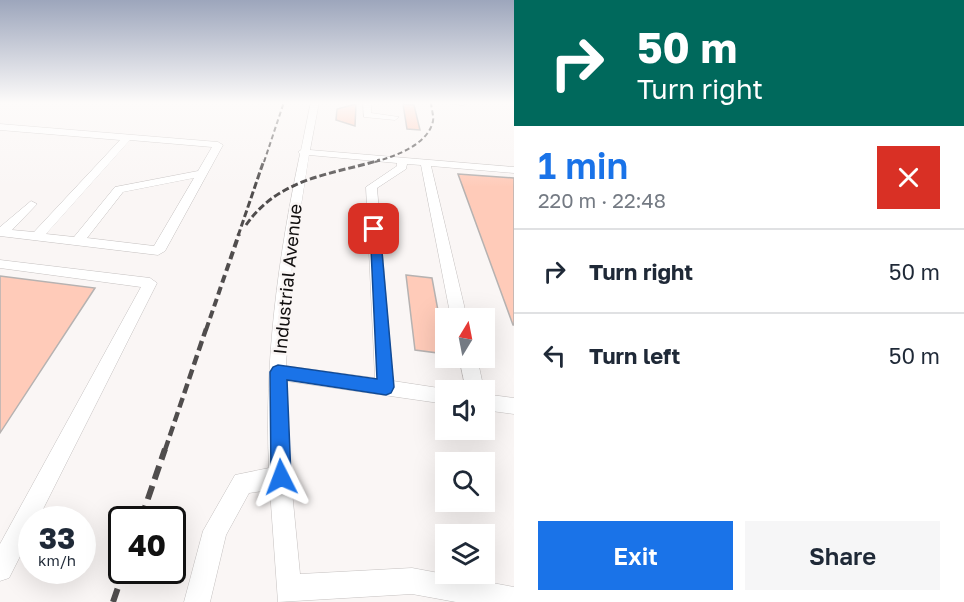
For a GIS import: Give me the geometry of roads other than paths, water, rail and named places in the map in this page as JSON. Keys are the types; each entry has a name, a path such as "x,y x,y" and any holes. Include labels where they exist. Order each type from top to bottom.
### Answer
{"street":[{"path":"1,232 159,251 218,145 40,130"},
{"name":"Industrial Avenue","path":"290,594 281,477 278,372 284,286 303,152 308,130"},
{"path":"38,236 128,137"},
{"path":"303,152 514,170"},
{"path":"386,387 371,187 402,167 402,159"},
{"path":"425,161 457,308"},
{"path":"78,241 119,189 202,173"},
{"path":"1,232 31,204"},
{"path":"0,264 150,283 0,569"},
{"path":"278,372 435,394"},
{"path":"495,403 514,406"},
{"path":"197,602 215,531 243,483 281,477"},
{"path":"290,594 412,581 514,600"}],"railway":[{"path":"264,162 275,130"},
{"path":"375,162 410,148 425,137 429,130"},
{"path":"238,236 264,160"},
{"path":"246,225 259,209 289,188 306,180 380,160"},
{"path":"206,330 239,234"},
{"path":"165,450 206,329"},
{"path":"145,506 165,449"},
{"path":"113,602 119,584"}]}
